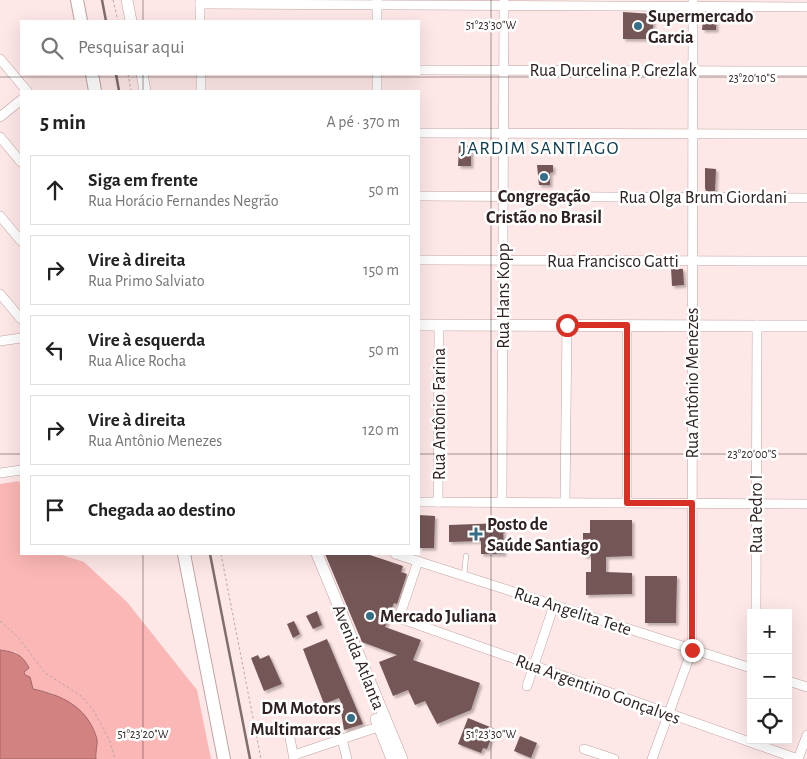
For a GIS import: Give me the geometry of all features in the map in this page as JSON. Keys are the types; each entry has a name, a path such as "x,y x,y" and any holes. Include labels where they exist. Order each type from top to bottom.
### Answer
{"main road":[{"path":"77,0 81,20"},
{"path":"92,75 95,90"},
{"path":"184,555 224,759"}],"street":[{"path":"127,0 131,20"},
{"path":"200,20 200,2 693,4 807,8"},
{"path":"377,3 377,20"},
{"name":"Rua Hans Kopp","path":"502,502 504,3"},
{"name":"Rua Antônio Menezes","path":"652,759 692,650 693,4"},
{"path":"0,58 27,90"},
{"name":"Rua Durcelina P. Grezlak","path":"420,70 807,71"},
{"path":"142,75 145,90"},
{"path":"201,75 201,90"},
{"path":"377,75 377,90"},
{"path":"0,117 20,101"},
{"path":"420,133 807,134"},
{"path":"0,137 20,161"},
{"name":"Rua Olga Brum Giordani","path":"420,196 807,198"},
{"path":"0,216 20,240"},
{"name":"Rua Francisco Gatti","path":"420,260 807,261"},
{"path":"0,294 20,318"},
{"path":"420,325 807,326"},
{"name":"Rua Antônio Farina","path":"438,502 439,325"},
{"path":"565,502 567,325"},
{"path":"627,325 627,503"},
{"name":"Rua Pedro I","path":"756,609 757,325"},
{"path":"0,341 20,338"},
{"path":"0,473 20,470"},
{"path":"420,502 807,504"},
{"name":"Avenida Atlanta","path":"308,555 383,725 402,759"},
{"name":"Avenida Atlanta","path":"317,555 360,671"},
{"name":"Rua Angelita Tete","path":"398,555 747,667"},
{"name":"Rua Argentino Gonçalves","path":"418,561 399,618 798,759"},
{"path":"527,686 554,605"},
{"path":"792,682 807,687"},
{"path":"289,733 294,757 383,725"},
{"name":"Avenida Atlanta","path":"383,725 392,759"},
{"path":"798,759 807,735"},
{"path":"342,739 347,759"},
{"path":"584,749 614,759"}],"lane":[{"path":"464,576 466,556"}],"path":[{"path":"113,0 118,20"},
{"path":"128,75 131,90"},
{"path":"221,555 261,759"},
{"path":"0,621 18,637 45,672 80,695 92,708 109,739 115,759"}],"shaded area":[{"path":"19,481 20,484 20,555 62,555 84,562 127,602 197,690 211,759 96,759 97,737 52,693 33,689 30,677 25,675 24,671 29,668 16,652 0,650 0,484"},
{"path":"0,650 14,653 24,660 29,668 24,672 25,675 30,677 33,689 63,699 86,717 97,738 96,759 0,759"}],"building":[{"name":"Supermercado Garcia","path":"623,12 653,14 653,39 623,39"},
{"path":"707,15 716,15 716,30 702,30 703,20"},
{"path":"459,145 471,146 471,166 458,166"},
{"path":"537,165 553,165 553,172 550,173 550,185 539,185"},
{"path":"705,168 716,169 715,191 706,191"},
{"path":"671,268 683,269 684,285 672,286"},
{"path":"420,515 435,516 434,548 420,548"},
{"path":"590,520 632,520 632,556 606,557 606,572 632,573 632,594 586,595 586,572 591,572 591,556 583,556 583,533 590,533"},
{"name":"Posto de Saúde Santiago","path":"503,523 504,554 481,554 481,541 449,542 449,525"},
{"path":"325,555 370,555 403,566 401,572 407,574 397,604 394,603 385,627 421,640 413,660 480,683 471,710 437,724 425,701 415,705 408,690 393,696 379,662 397,655 362,642"},
{"path":"645,576 677,576 676,623 645,623"},
{"path":"317,611 322,625 313,629 306,616"},
{"path":"294,621 300,634 293,638 287,624"},
{"path":"327,639 363,724 344,730 341,712 344,710 339,698 324,704 303,649"},
{"path":"258,655 260,659 269,655 282,684 264,691 251,658"},
{"path":"468,718 495,729 487,749 483,748 481,753 458,744"},
{"path":"520,736 537,743 531,758 514,751"}],"railway":[{"path":"102,0 106,20"},
{"path":"116,75 119,90"},
{"path":"210,555 250,759"}],"place":[{"name":"Supermercado Garcia","path":"638,26"},
{"name":"Congregação Cristão no Brasil","path":"544,177"},
{"name":"Posto de Saúde Santiago","path":"476,534"},
{"name":"Mercado Juliana","path":"370,616"},
{"name":"DM Motors Multimarcas","path":"351,718"}],"district":[{"name":"JARDIM SANTIAGO","path":"540,147"}],"route":[{"path":"567,325 627,325 627,503 692,503 692,650"}]}
